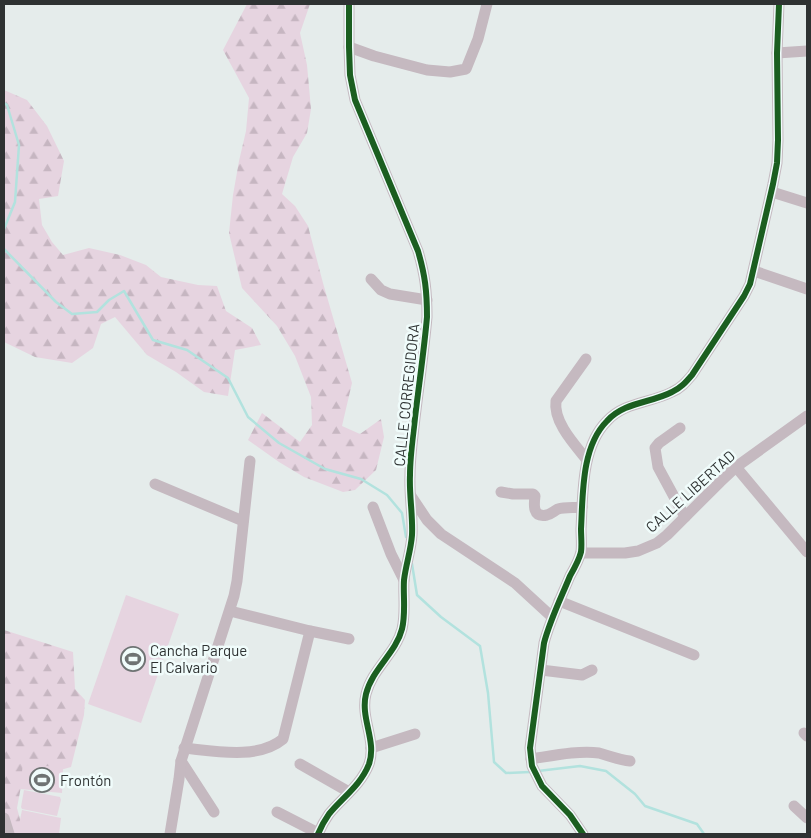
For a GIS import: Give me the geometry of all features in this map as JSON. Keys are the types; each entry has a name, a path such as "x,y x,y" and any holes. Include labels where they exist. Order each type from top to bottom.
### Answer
{"street":[{"name":"CALLE CORREGIDORA","path":"318,834 330,814 365,773 369,763 371,742 365,720 365,696 372,676 399,639 402,627 404,580 411,547 411,455 427,300 424,273 418,251 355,100 350,75 349,4"},
{"path":"349,47 374,56 427,70 450,72 466,69 478,39 487,4"},
{"path":"583,834 570,815 547,792 538,779 532,762 530,748 544,643 552,617 581,553 582,507 587,460 596,436 616,412 673,392 682,386 692,375 750,284 772,192 776,163 778,140 777,53 779,4"},
{"path":"777,53 807,51"},
{"path":"772,192 807,203"},
{"path":"754,272 807,289"},
{"path":"371,279 381,290 390,294 427,300"},
{"path":"586,358 556,401 555,408 563,429 587,460"},
{"name":"CALLE LIBERTAD","path":"581,553 625,553 648,548 657,543 736,467 807,416"},
{"path":"680,428 658,443 655,448 658,467 685,517"},
{"path":"170,834 180,761 230,611 237,581 250,461"},
{"path":"736,467 807,552"},
{"path":"155,484 242,521"},
{"path":"501,492 533,494 536,496 533,505 536,511 544,515 560,509 582,507"},
{"path":"410,494 427,520 441,534 515,582 552,617"},
{"path":"373,507 391,554 404,580"},
{"path":"559,601 694,655"},
{"path":"230,611 349,639"},
{"path":"184,748 237,754 271,747 279,743 283,739 310,631"},
{"path":"541,670 582,676 592,670"},
{"path":"371,748 415,734"},
{"path":"532,762 571,753 598,753 630,761"},
{"path":"180,761 214,812"},
{"path":"300,764 349,792"},
{"path":"794,806 807,818"},
{"path":"277,812 318,834"},
{"path":"4,818 9,834"}],"green space":[{"path":"247,4 310,4 300,33 307,65 311,109 307,133 293,157 282,194 295,206 308,226 352,383 342,426 360,434 381,419 384,437 376,470 355,490 343,492 304,477 248,440 262,413 300,442 312,425 311,397 295,356 277,326 242,288 229,233 233,195 246,131 249,98 223,50"},
{"path":"4,90 27,100 47,126 64,161 58,196 39,199 42,225 52,242 63,255 89,248 120,255 146,265 161,277 198,285 217,286 226,311 252,328 261,345 235,350 228,396 204,392 176,372 147,355 115,317 101,324 93,348 72,363 35,357 4,342"},
{"name":"Cancha Parque El Calvario","path":"126,595 179,614 141,723 88,704"},
{"path":"4,630 73,652 75,689 85,700 84,715 71,767 22,781 17,808 24,834 4,834"},
{"name":"Frontón","path":"23,763 63,768 62,793 20,789"},
{"path":"24,790 60,797 57,816 22,809"},
{"path":"22,810 61,818 59,834 17,834"}],"waterway":[{"path":"4,103 7,105 19,145 15,202 4,229"},
{"path":"4,249 56,302 72,314 97,312 109,300 124,291 153,340 187,350 228,378 248,417 279,443 325,469 361,479 387,495 402,513 406,537"},
{"path":"412,564 417,595 441,617 480,646 488,693 494,762 506,773 530,772"},
{"path":"538,771 580,766 606,771 635,794 645,806 697,824 704,834"}],"cycle path":[{"path":"318,834 329,814 366,772 371,755 365,712 366,694 373,677 395,646 402,629 404,580 412,535 411,454 427,317 425,283 418,251 355,100 350,75 349,4"},
{"path":"583,834 570,815 542,786 532,766 530,748 544,643 549,626 581,552 582,501 585,472 592,444 607,421 621,410 664,396 678,389 692,375 750,284 777,163 779,4"}],"place":[{"name":"Cancha Parque El Calvario","path":"133,659"},
{"name":"Frontón","path":"42,780"}]}
